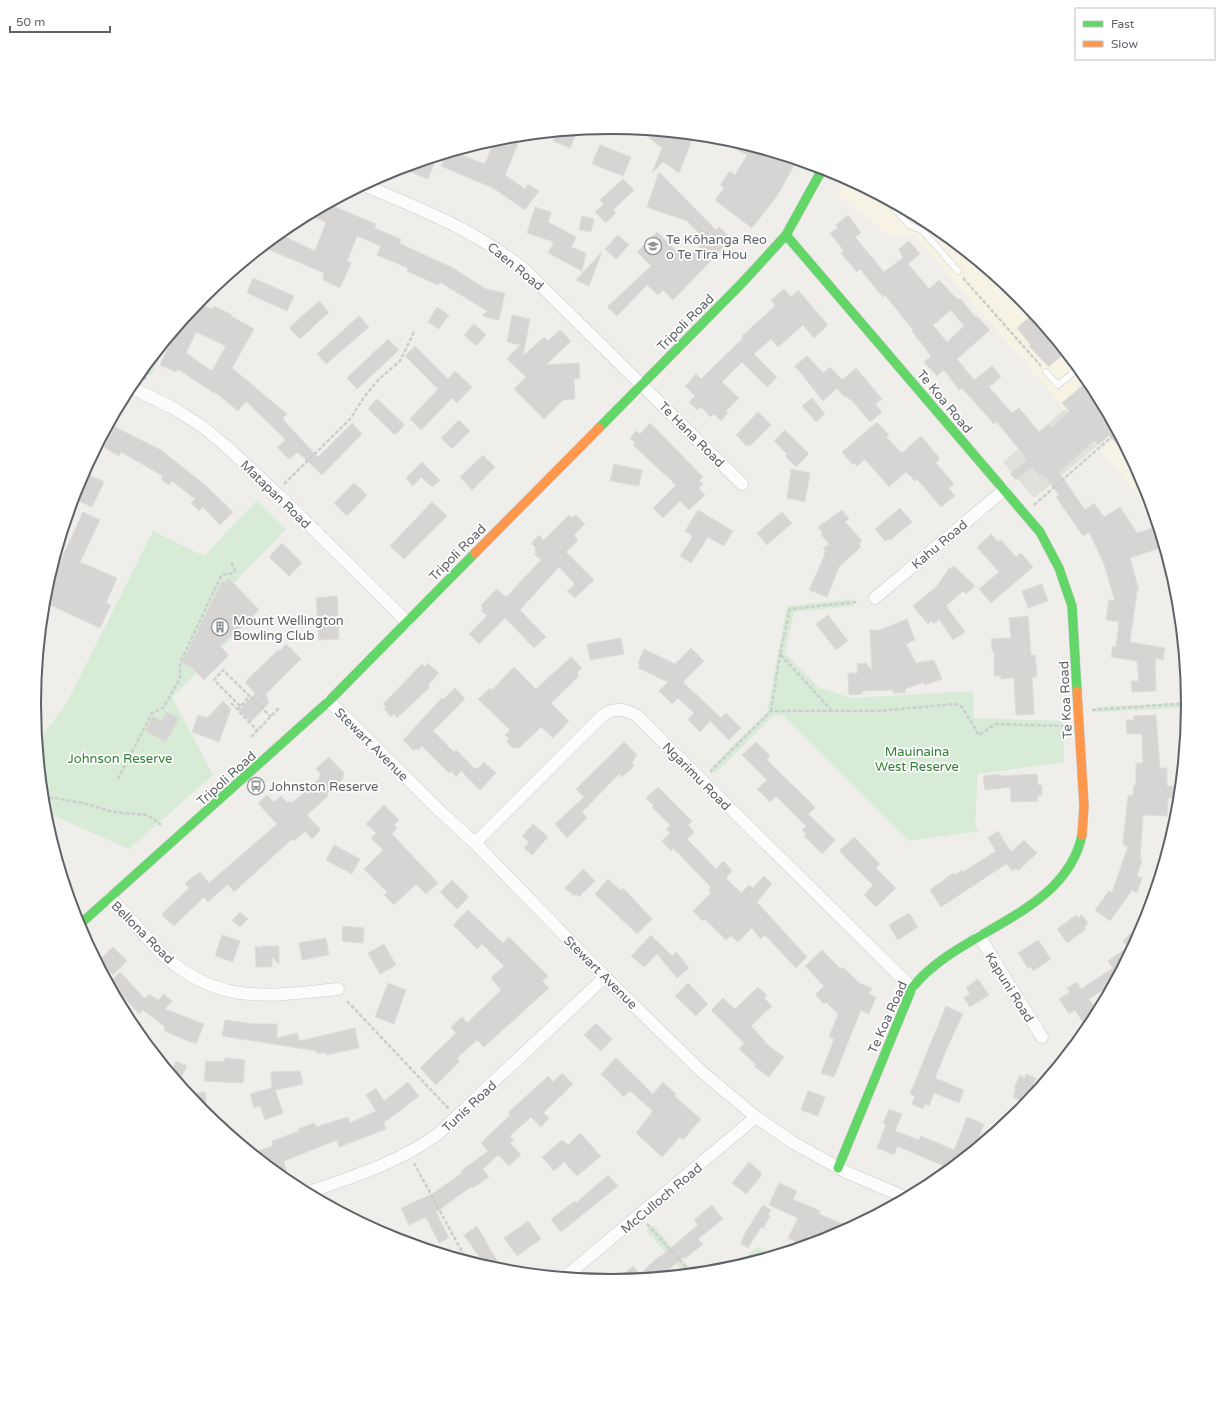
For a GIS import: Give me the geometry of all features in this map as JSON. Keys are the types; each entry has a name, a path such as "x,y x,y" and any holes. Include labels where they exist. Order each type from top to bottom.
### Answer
{"street":[{"name":"Tripoli Road","path":"83,921 328,701 642,385 743,282 786,235 820,173"},
{"name":"Caen Road","path":"370,188 445,219 505,254 524,269 642,385"},
{"name":"Te Koa Road","path":"786,235 1040,532 1056,558 1065,580 1072,606 1084,806 1084,826 1074,860 1055,886 1040,898 923,973 912,988 838,1168"},
{"name":"Te Hana Road","path":"642,385 742,484"},
{"name":"Matapan Road","path":"136,390 175,409 202,427 227,447 286,501 407,622"},
{"name":"Kahu Road","path":"875,598 1004,490"},
{"name":"Stewart Avenue","path":"328,701 438,809 476,843 605,977 702,1072 756,1118 792,1142 838,1168 902,1196"},
{"name":"Ngarimu Road","path":"476,843 607,711 618,709 628,711 637,716 912,988"},
{"name":"Bellona Road","path":"110,898 170,960 184,971 214,986 242,994 260,996 278,996 338,989"},
{"name":"Kapuni Road","path":"979,936 1042,1038"},
{"name":"Tunis Road","path":"313,1191 378,1168 402,1157 433,1138 458,1118 605,977"},
{"name":"McCulloch Road","path":"569,1273 756,1118"}],"lane":[{"path":"894,208 909,226 923,231 958,271"},
{"path":"1046,372 1058,385 1074,372"}],"path":[{"path":"958,271 1046,372"},
{"path":"283,484 351,418 364,397 379,379 400,361 414,330"},
{"path":"144,381 148,372"},
{"path":"1031,508 1114,435"},
{"path":"118,779 152,713 163,708 178,682 180,676 180,663 220,578 222,575 235,571 231,562"},
{"path":"707,775 771,711 780,654 790,609 857,602"},
{"path":"780,654 832,711"},
{"path":"240,706 214,680 223,670 271,717"},
{"path":"237,710 250,696"},
{"path":"230,703 258,731"},
{"path":"771,711 877,711 955,704 962,707 979,734 995,724 1064,726"},
{"path":"1092,710 1182,704"},
{"path":"251,737 280,707"},
{"path":"49,798 83,803 113,812 148,815 161,825"},
{"path":"347,1001 451,1111"},
{"path":"413,1161 464,1256"},
{"path":"644,1220 688,1270"}],"shaded area":[{"path":"842,183 897,210 959,252 988,276 1015,301 1064,357 1086,388 1113,433 1097,446 914,235 891,237 836,194"},
{"path":"1065,409 1097,446 1034,498 1003,462"},
{"path":"1115,437 1139,486 1146,504 1100,450"}],"green space":[{"path":"161,355 151,375 147,373"},
{"name":"Johnson Reserve","path":"257,500 286,529 234,583 260,610 172,697 213,775 129,849 52,815 46,779 42,736 66,704 153,531 204,556"},
{"name":"Mauinaina West Reserve","path":"853,599 854,606 794,612 785,653 818,687 852,698 973,691 974,718 1063,721 1064,762 978,774 975,825 979,831 908,841 783,716 774,715 715,774 710,768 767,712 787,606"},
{"path":"1182,703 1182,708 1096,712 1096,707"},
{"path":"653,1225 691,1269 682,1270 646,1230"},
{"path":"757,1247 770,1253 759,1256 742,1260"}],"building":[{"path":"576,135 570,148 553,141 555,137"},
{"path":"646,135 692,140 679,173 663,162 652,173 662,148"},
{"path":"519,142 505,175 525,189 528,184 539,191 525,210 493,188 441,166 444,159 460,154 485,164 492,147"},
{"path":"600,145 631,157 623,176 592,164"},
{"path":"733,147 759,153 795,164 777,196 752,228 715,200 724,188 720,185 730,171 735,175 747,155"},
{"path":"435,162 428,179 409,171"},
{"path":"659,172 716,230 719,227 732,239 673,300 663,290 658,295 647,285 617,316 607,307 651,266 637,252 657,232 686,260 706,240 687,221 647,207"},
{"path":"623,179 634,190 613,210 616,213 606,223 595,212 604,204 600,200"},
{"path":"333,206 376,224 374,228 401,239 399,243 453,268 486,289 505,293 499,320 482,316 487,311 440,282 438,285 407,271 408,268 377,255 381,246 357,236 347,261 351,263 340,288 323,280 324,273 268,249 285,237 315,251 326,222 315,217"},
{"path":"535,207 551,212 548,222 576,237 571,247 586,253 582,271 548,253 554,242 527,233"},
{"path":"848,215 861,233 855,237 884,272 903,258 899,249 909,241 920,254 908,264 929,289 939,280 958,300 960,298 975,317 977,316 990,330 957,359 974,380 992,366 1001,377 989,387 1012,413 1019,408 1039,432 1049,424 1052,427 1069,411 1062,403 1084,385 1086,388 1106,419 1123,452 1109,435 1098,445 1094,441 1059,472 1085,510 1094,503 1104,517 1120,507 1137,533 1153,528 1160,548 1130,558 1139,591 1137,591 1130,642 1165,648 1163,660 1155,658 1156,691 1132,692 1131,681 1139,681 1137,661 1111,657 1113,646 1116,647 1119,622 1106,620 1109,600 1115,601 1104,564 1089,532 1083,536 1056,497 1059,495 1045,476 1044,477 1041,474 1040,476 1032,468 1016,480 1010,474 1026,460 1023,454 996,421 994,424 962,388 959,390 944,370 937,376 924,362 931,356 912,331 913,330 885,295 883,297 860,269 857,272 841,253 844,251 830,233 838,228 836,225","holes":["951,310 964,326 947,342 933,325"]},
{"path":"582,216 594,219 591,232 579,230"},
{"path":"618,235 629,245 616,259 605,249"},
{"path":"602,252 589,286 576,280"},
{"path":"253,278 294,296 287,311 247,293"},
{"path":"784,289 791,297 798,290 828,325 814,338 803,325 778,347 771,339 754,354 777,377 767,387 742,362 722,382 739,398 726,411 728,413 721,421 714,414 711,417 701,407 697,410 689,402 695,396 685,386 696,374 701,379 743,338 742,336 774,307 775,305 771,300"},
{"path":"319,301 329,312 300,339 289,328"},
{"path":"204,306 212,309 214,306 254,329 232,368 287,414 283,418 285,422 318,457 352,423 362,434 322,475 298,452 289,459 277,447 286,440 246,401 238,411 215,392 214,393 178,369 176,372 160,365 170,343 183,328","holes":["196,332 226,346 212,371 186,353"]},
{"path":"437,307 449,315 439,329 428,322"},
{"path":"512,315 530,319 523,356 544,337 548,341 560,330 571,341 546,365 579,363 580,378 574,379 575,399 563,400 544,419 514,389 526,377 507,359 520,345 507,342"},
{"path":"359,316 369,327 326,364 317,354"},
{"path":"1030,317 1062,355 1049,367 1029,346 1031,345 1017,328"},
{"path":"474,324 486,335 476,346 464,335"},
{"path":"388,339 399,350 357,389 347,378"},
{"path":"415,346 448,379 455,371 472,387 457,403 452,398 421,430 410,419 438,389 405,356"},
{"path":"807,356 823,373 830,367 842,380 856,368 882,399 875,404 882,412 870,422 851,399 850,400 846,396 844,397 837,388 823,401 795,366"},
{"path":"812,398 825,414 816,422 802,406"},
{"path":"377,399 405,425 395,435 368,409"},
{"path":"758,412 771,425 750,446 749,444 747,446 736,435"},
{"path":"459,420 470,431 452,449 441,438"},
{"path":"877,422 889,435 886,437 902,453 921,436 940,459 936,463 954,484 949,488 955,496 941,507 917,479 915,481 906,472 889,487 865,459 857,466 854,463 852,464 842,452"},
{"path":"650,423 703,477 699,481 703,484 698,488 705,495 689,510 680,501 663,518 653,508 676,485 633,445 635,443 630,438 636,431 640,434"},
{"path":"115,427 161,450 206,486 233,512 220,525 203,507 199,511 191,503 195,499 172,481 169,485 161,479 163,476 121,452 119,456 104,447"},
{"path":"785,430 809,454 796,467 785,456 787,454 774,441"},
{"path":"483,455 495,467 472,490 460,477"},
{"path":"422,462 440,480 432,487 421,477 413,486 406,478"},
{"path":"614,464 642,470 639,486 610,481"},
{"path":"791,469 810,473 805,502 787,498"},
{"path":"89,475 104,482 92,507 79,501"},
{"path":"354,483 367,495 347,516 334,503"},
{"path":"432,502 447,516 404,559 390,546"},
{"path":"900,508 912,522 890,540 888,539 885,541 875,529"},
{"path":"698,510 733,531 724,546 708,537 691,563 680,556 692,538 692,536 685,531"},
{"path":"842,510 849,519 845,522 862,541 859,544 861,547 839,567 827,597 809,590 825,554 824,552 826,551 823,548 829,544 821,534 823,533 818,527"},
{"path":"83,512 100,520 80,562 117,578 106,603 111,605 100,628 50,605 58,566"},
{"path":"782,512 792,523 767,545 757,533"},
{"path":"569,515 572,518 576,515 585,524 574,535 578,540 566,552 594,580 575,598 567,591 575,584 559,567 520,610 546,637 534,648 505,618 479,644 469,634 487,616 481,610 483,608 481,605 497,589 506,597 541,560 534,554 537,552 534,550 536,548 531,543 539,535 544,540"},
{"path":"991,534 998,542 1001,540 1016,557 1021,553 1033,567 991,603 979,589 999,572 977,547"},
{"path":"282,543 302,563 289,576 269,557"},
{"path":"954,566 975,586 966,594 963,591 946,606 965,632 953,640 939,619 934,624 931,621 928,624 913,606 937,586 950,567 951,569"},
{"name":"Mount Wellington Bowling Club","path":"228,578 259,610 220,646 229,655 204,680 191,667 182,663 222,581 226,583"},
{"path":"1042,584 1048,601 1028,608 1022,591"},
{"path":"337,596 339,639 319,640 316,598"},
{"path":"828,615 848,641 836,650 816,624"},
{"path":"1028,616 1031,655 1035,655 1037,674 1036,677 1032,678 1034,714 1016,715 1014,678 1001,679 1001,676 994,676 994,651 992,651 991,639 1011,638 1009,618"},
{"path":"907,619 915,640 906,644 916,663 934,660 942,679 925,685 924,682 905,689 905,693 893,693 893,690 862,691 862,694 849,695 848,673 858,673 857,664 866,663 872,671 870,630 880,630"},
{"path":"621,638 624,654 590,660 587,644"},
{"path":"286,644 301,659 266,694 269,703 251,722 239,710 255,693 245,682"},
{"path":"691,648 704,661 683,682 721,718 726,713 741,728 729,740 710,721 700,732 688,720 694,713 678,698 672,704 659,691 668,682 638,668 640,664 638,663 644,649 675,664"},
{"path":"571,657 582,668 577,673 579,676 551,703 569,721 553,738 541,727 518,749 516,747 514,749 506,741 509,738 505,735 510,730 478,699 490,688 492,690 514,667 536,689"},
{"path":"428,663 439,673 428,685 430,687 397,718 394,714 391,717 384,709 386,707 383,704 422,664 425,667"},
{"path":"455,688 465,699 433,731 454,752 456,750 474,768 477,769 484,762 496,773 480,790 461,771 456,777 451,771 449,773 422,746 418,750 416,749 414,751 403,740 442,698 444,699"},
{"path":"223,701 231,709 219,742 192,732 198,715 207,718"},
{"path":"166,712 179,718 166,742 145,731 153,716 162,721"},
{"path":"1156,715 1160,768 1167,768 1167,786 1174,786 1173,798 1168,798 1167,816 1143,815 1140,859 1142,860 1137,876 1142,878 1137,893 1132,890 1110,921 1095,910 1109,891 1112,893 1128,846 1124,846 1123,842 1128,796 1133,795 1134,785 1136,785 1136,763 1143,763 1142,734 1127,734 1126,720 1134,720 1134,716"},
{"path":"624,742 637,755 632,763 634,766 622,777 619,774 582,812 587,818 567,838 555,824 584,797 576,789"},
{"path":"756,742 770,756 767,760 813,805 815,808 808,814 835,840 822,854 804,836 806,834 802,830 806,826 776,796 770,802 757,789 767,780 742,755"},
{"path":"329,757 345,774 342,777 344,778 327,794 328,796 307,815 321,830 312,839 305,831 294,841 292,839 234,892 228,884 208,902 204,897 174,926 165,918 162,914 189,888 185,883 200,872 209,883 277,824 258,803 267,795 274,802 281,796 288,803 289,801 292,803 320,778 319,776 321,774 316,769"},
{"path":"999,774 999,776 1037,774 1038,785 1042,785 1042,795 1037,796 1038,801 1011,802 1010,787 985,790 983,776"},
{"path":"658,787 692,821 688,825 694,832 687,839 716,869 723,861 732,870 726,878 741,893 749,885 753,888 764,876 772,884 757,902 807,957 796,968 765,935 761,939 752,928 738,942 731,936 726,940 705,919 703,921 693,911 711,893 708,890 711,887 673,848 671,851 662,841 670,833 666,829 670,825 652,807 654,806 646,798"},
{"path":"384,805 399,820 394,825 397,828 392,834 438,883 426,894 416,884 394,905 384,895 387,892 364,869 383,850 371,838 376,833 366,824"},
{"path":"533,824 548,837 532,855 524,848 529,842 522,836"},
{"path":"998,831 1011,852 1024,840 1037,853 1018,871 1016,868 1013,871 1006,864 941,907 930,890 953,873 955,875 962,870 963,872 996,851 988,838"},
{"path":"854,837 880,864 876,868 896,888 876,907 864,895 873,885 839,851"},
{"path":"334,845 360,859 352,874 326,860"},
{"path":"583,869 595,881 579,897 576,894 574,896 565,888"},
{"path":"608,879 621,891 623,888 652,919 637,934 595,894"},
{"path":"452,880 469,897 457,909 440,892"},
{"path":"468,910 503,943 509,937 548,976 542,981 549,988 484,1047 477,1040 457,1058 460,1061 436,1085 420,1068 456,1033 451,1027 462,1017 467,1023 501,990 491,978 504,966 482,944 477,949 453,925"},
{"path":"240,912 248,919 240,927 232,920"},
{"path":"909,913 918,927 898,940 889,925"},
{"path":"1076,915 1078,918 1082,915 1088,923 1084,927 1086,929 1067,943 1057,929"},
{"path":"343,926 364,928 363,943 342,941"},
{"path":"1131,932 1134,935 1128,947 1123,942"},
{"path":"222,935 240,941 233,962 215,956"},
{"path":"651,935 672,956 676,952 689,968 677,978 657,954 644,967 631,956"},
{"path":"326,938 329,955 302,960 299,943"},
{"path":"1038,940 1051,959 1033,971 1030,966 1028,968 1018,953"},
{"path":"384,944 396,965 380,974 368,953"},
{"path":"255,946 263,949 260,946 279,946 279,964 272,957 272,967 256,967"},
{"path":"113,947 127,961 113,975 105,966 101,958"},
{"path":"1128,947 1108,987 1089,999 1095,1008 1084,1024 1075,1010 1069,1014 1059,999 1070,992 1067,988 1077,982 1081,989 1113,968 1108,961"},
{"path":"822,950 841,969 843,967 859,983 872,988 869,994 876,997 869,1014 861,1010 834,1077 821,1073 834,1039 829,1037 838,1014 826,1002 824,1004 815,995 824,986 805,966"},
{"path":"120,972 145,999 149,994 158,1000 164,994 172,1001 165,1009 204,1024 196,1044 164,1031 165,1027 143,1010 139,1014 117,989 112,980"},
{"path":"978,979 989,995 970,1007 964,998 970,994 966,988"},
{"path":"388,983 406,990 394,1024 375,1017"},
{"path":"688,983 708,1004 696,1016 675,996"},
{"path":"758,987 767,996 764,998 772,1006 751,1026 765,1041 764,1042 784,1057 769,1077 754,1066 756,1065 739,1049 744,1043 711,1010 723,998 735,1009"},
{"path":"946,1006 963,1014 935,1078 964,1090 959,1103 934,1093 929,1106 925,1104 923,1109 912,1104 915,1096 910,1094"},
{"path":"225,1020 254,1024 277,1024 277,1038 297,1033 299,1041 355,1028 359,1048 326,1055 326,1052 317,1054 317,1051 222,1036"},
{"path":"596,1023 612,1039 601,1051 584,1035"},
{"path":"225,1058 245,1060 243,1083 204,1081 206,1061 224,1062"},
{"path":"616,1058 653,1094 663,1082 676,1094 674,1096 701,1119 683,1140 680,1137 662,1157 636,1133 653,1111 630,1091 624,1097 601,1074"},
{"path":"176,1061 187,1066 182,1076 177,1073 173,1069"},
{"path":"300,1071 303,1084 275,1090 283,1113 265,1120 260,1106 254,1108 250,1094 272,1088 271,1072"},
{"path":"562,1073 573,1084 543,1113 549,1118 541,1127 531,1117 510,1136 514,1140 510,1143 521,1155 509,1166 498,1155 483,1169 489,1177 473,1188 472,1186 436,1212 449,1238 439,1243 426,1217 409,1225 401,1208 432,1194 462,1173 461,1171 488,1151 481,1143 510,1115 508,1113 548,1076 553,1082"},
{"path":"1026,1074 1036,1078 1033,1085 1035,1086 1021,1101 1013,1097 1016,1089 1014,1088 1020,1075 1025,1078"},
{"path":"408,1082 419,1096 383,1122 386,1129 339,1147 337,1140 284,1161 287,1173 257,1151 273,1146 272,1141 299,1131 298,1129 314,1123 316,1127 348,1117 350,1123 376,1111 366,1095 376,1088 384,1101"},
{"path":"808,1091 825,1097 818,1116 801,1110"},
{"path":"205,1092 206,1106 194,1093"},
{"path":"889,1109 902,1114 895,1131 919,1140 921,1136 954,1150 967,1117 984,1124 977,1142 945,1167 897,1146 894,1155 877,1148 886,1125 883,1123"},
{"path":"580,1133 601,1156 577,1176 564,1162 554,1171 542,1157 562,1140 568,1145"},
{"path":"749,1162 761,1172 761,1176 746,1194 732,1183"},
{"path":"608,1175 618,1186 561,1232 551,1219 575,1201 576,1203"},
{"path":"779,1183 797,1191 793,1199 820,1211 819,1214 845,1225 815,1238 809,1235 806,1241 799,1244 788,1238 798,1218 769,1205"},
{"path":"712,1205 723,1219 698,1239 703,1244 684,1259 683,1257 666,1272 649,1274 623,1275 633,1266 640,1274 659,1256 660,1257 698,1225 694,1220"},
{"path":"763,1205 771,1210 768,1215 770,1216 763,1229 761,1227 748,1248 741,1244 745,1233"},
{"path":"528,1221 541,1239 517,1256 504,1238"},
{"path":"477,1226 499,1264 480,1260 481,1259 464,1235"}],"traffic: fast":[{"path":"599,428 743,282 786,235 820,173"},
{"path":"786,235 1040,532 1059,568 1072,606 1077,691"},
{"path":"83,921 329,701 475,553"},
{"path":"838,1168 912,988 932,968 956,951 1008,920 1033,903 1055,885 1072,862 1082,835"}],"traffic: slow":[{"path":"475,553 599,428"},
{"path":"1077,691 1084,806 1082,835"}],"place":[{"name":"Te Kōhanga Reo o Te Tira Hou","path":"653,246"},
{"name":"Mount Wellington Bowling Club","path":"220,627"},
{"name":"Johnston Reserve","path":"256,786"}]}
